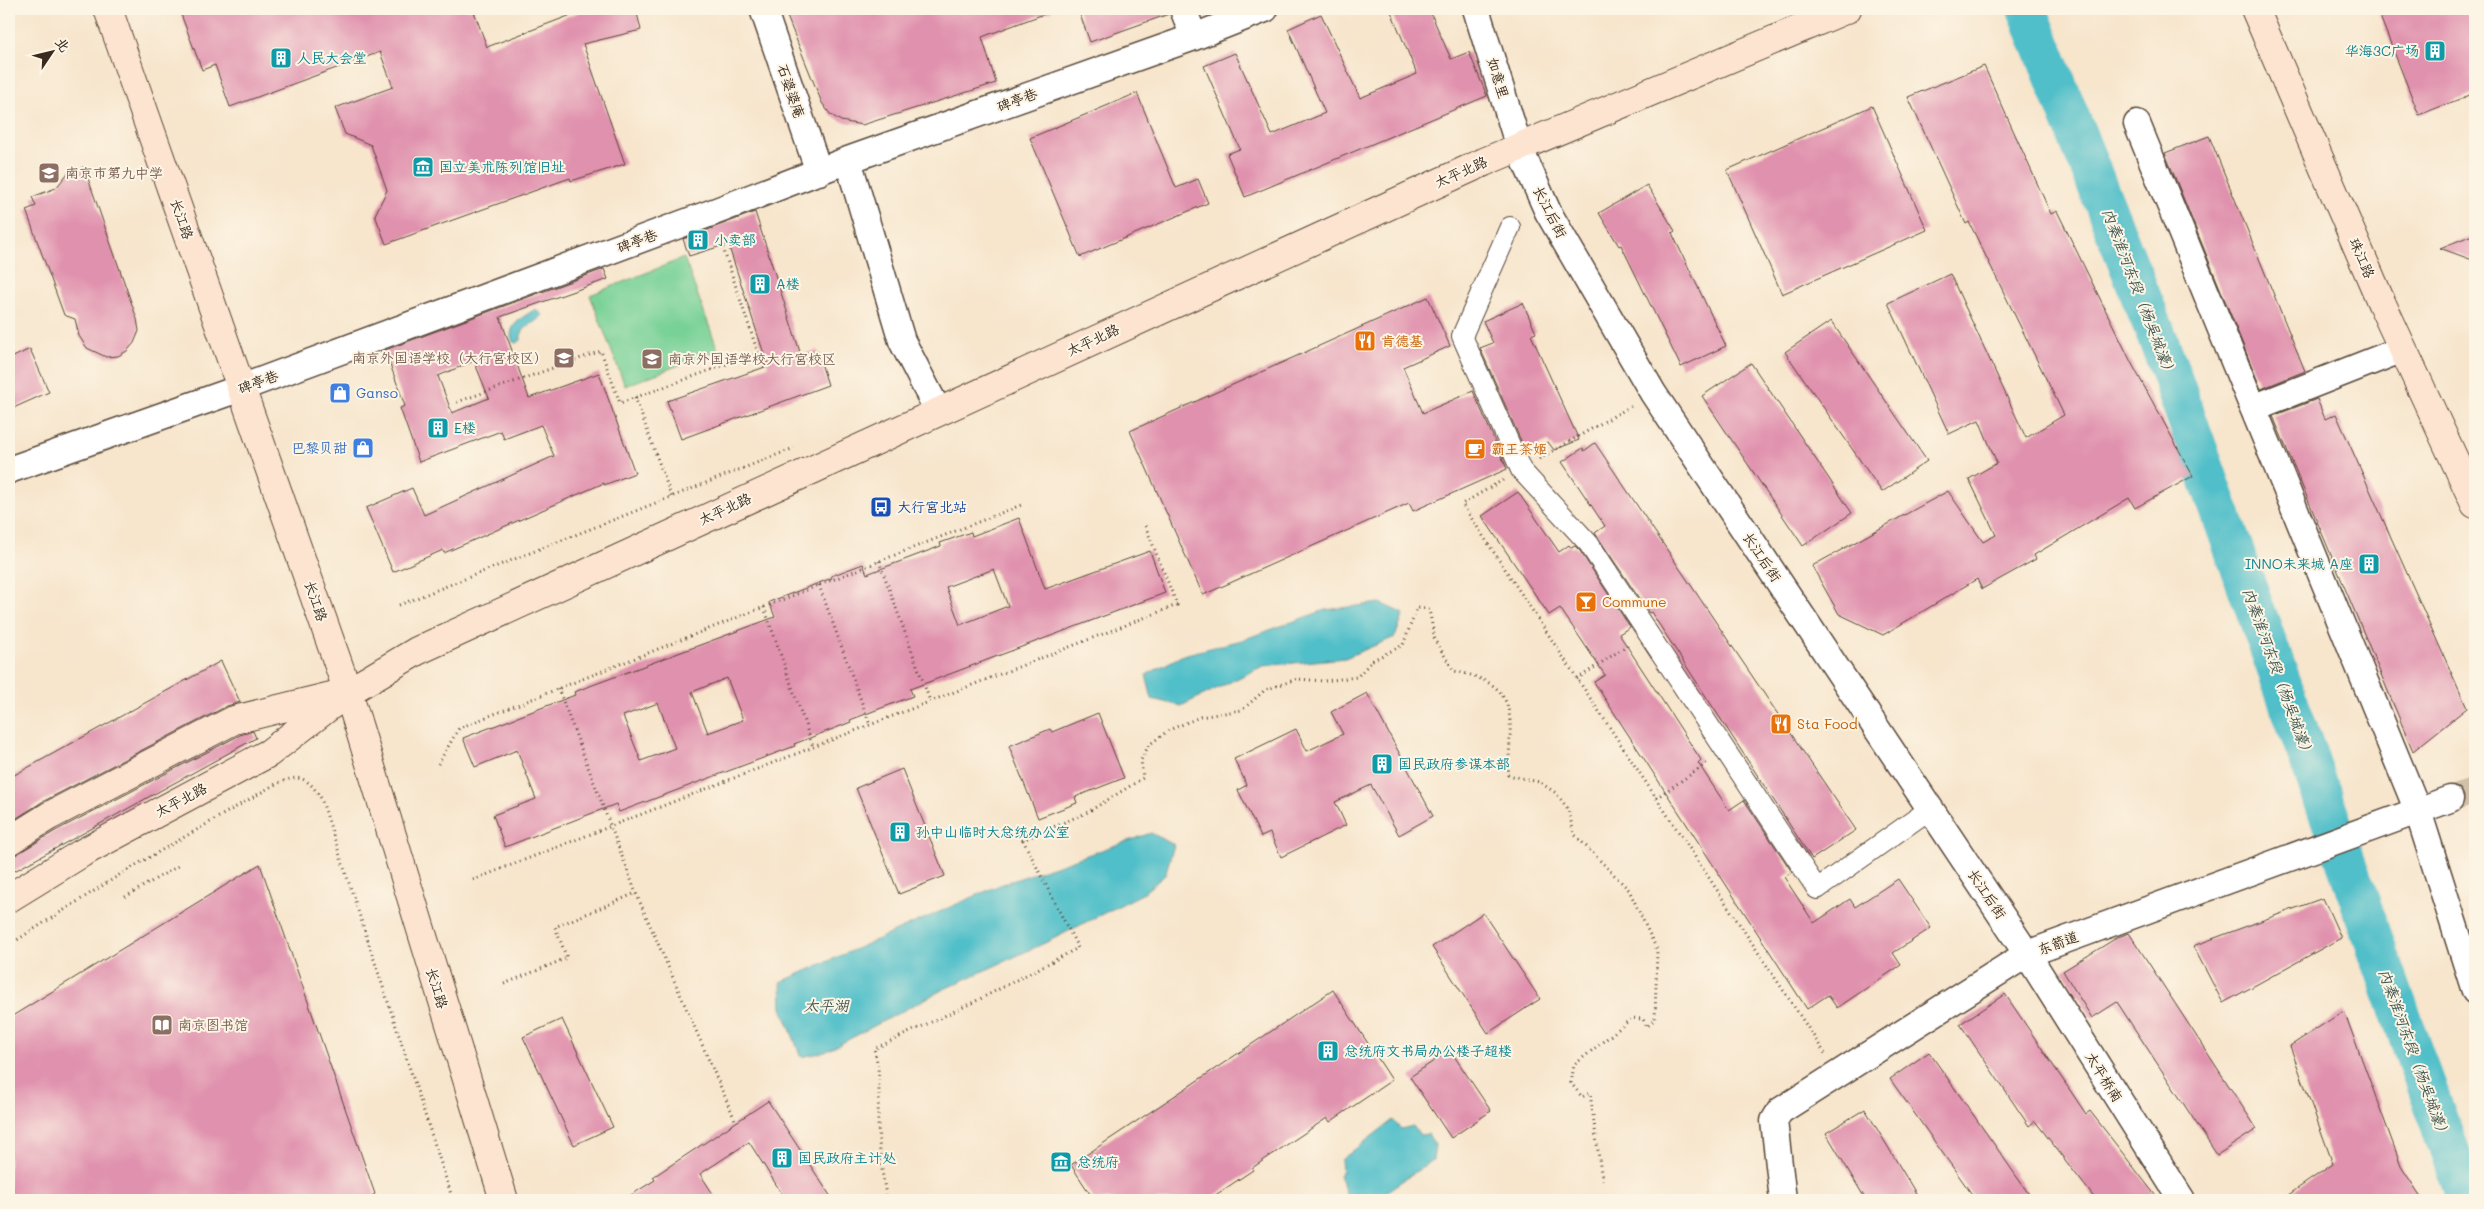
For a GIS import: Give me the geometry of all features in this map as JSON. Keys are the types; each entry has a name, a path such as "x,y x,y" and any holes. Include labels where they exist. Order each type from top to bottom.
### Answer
{"main road":[{"name":"长江路","path":"108,9 348,692 504,1200"},
{"name":"太平北路","path":"9,898 82,853 269,753 348,692 417,651 938,411 1519,147 1848,9"},
{"name":"珠江路","path":"2255,9 2403,349 2475,504"},
{"name":"太平北路","path":"9,841 49,816 234,720 348,692"}],"street":[{"name":"石婆婆庵","path":"762,9 819,172"},
{"path":"1183,9 1194,37"},
{"name":"碑亭巷","path":"9,470 241,388 848,160 1194,37 1265,9"},
{"name":"如意里","path":"1476,9 1519,147"},
{"path":"2138,124 2418,811 2475,991"},
{"name":"长江后街","path":"1519,147 1548,212 1653,393 2027,954"},
{"path":"848,160 902,341 938,411"},
{"path":"1510,227 1462,336 1521,470 1589,544 1817,889 1930,809"},
{"path":"2253,408 2403,349"},
{"name":"东箭道","path":"1783,1200 1774,1121 1780,1111 1837,1072 2027,954 2450,799"},
{"name":"太平桥南","path":"2027,954 2182,1200"}],"path":[{"path":"457,402 601,351 620,403 758,353 717,231"},
{"path":"1653,393 1462,504 1837,1072"},
{"path":"635,397 672,498"},
{"path":"399,605 797,447"},
{"path":"438,764 459,728 1021,505"},
{"path":"473,880 1177,605 1145,525"},
{"path":"879,561 930,702"},
{"path":"819,585 870,725"},
{"path":"764,607 813,747"},
{"path":"888,1200 881,1174 878,1122 880,1070 874,1049 976,1001 1078,948 1023,840 1088,812 1143,778 1141,760 1149,745 1169,730 1200,716 1242,710 1265,690 1297,679 1324,681 1357,677 1372,660 1403,645 1417,608 1428,609 1435,640 1454,671 1477,676 1500,690 1510,712 1508,775 1539,782 1556,793 1568,809 1574,834 1629,890 1657,950 1655,1018 1647,1027 1643,1019 1632,1018 1574,1065 1571,1083 1582,1097 1590,1093 1602,1180"},
{"path":"1577,679 1647,632"},
{"path":"558,688 636,893 736,1120"},
{"path":"1656,798 1726,751"},
{"path":"9,945 124,872 274,785 290,778 300,777 312,784 321,798 453,1200"},
{"path":"125,897 178,866"},
{"path":"504,984 567,958 554,927 636,893"}],"green space":[{"path":"684,258 718,350 625,386 590,295"}],"water":[{"path":"536,309 542,315 525,329 521,340 517,343 513,342 511,336 514,326 521,318"},
{"path":"1380,603 1404,614 1395,637 1345,658 1263,666 1181,706 1152,699 1146,675 1183,655 1242,640 1325,610"},
{"name":"太平湖","path":"1151,833 1174,845 1165,875 1142,894 1047,942 942,990 825,1052 801,1057 782,1008 781,982 1000,885"},
{"path":"1393,1120 1401,1129 1413,1126 1420,1135 1428,1134 1435,1145 1433,1160 1374,1200 1349,1200 1339,1175 1342,1171 1341,1160"}],"building":[{"path":"179,9 473,9 487,47 587,9 636,9 641,30 583,44 625,164 571,181 570,178 386,244 375,215 387,190 371,145 345,134 335,108 393,87 380,52 230,107 215,65 202,70"},
{"path":"784,9 1052,9 1052,11 982,37 996,83 862,125 841,121 830,114 822,103"},
{"path":"1078,9 1168,9 1169,14 1090,42"},
{"path":"1390,9 1429,9 1451,59 1469,52 1487,96 1245,197 1227,154 1240,149 1204,66 1235,53 1272,135 1325,113 1288,29 1321,14 1360,98 1417,74"},
{"name":"华海3C广场","path":"2377,9 2475,9 2475,93 2419,115"},
{"path":"1984,66 2051,214 2057,211 2132,364 2193,476 2135,508 2129,498 2034,555 2036,559 1982,589 1977,579 1883,635 1839,614 1812,566 1948,491 1983,542 1996,535 1969,479 1997,463 1979,420 1949,434 1888,303 1950,274 2026,438 2064,415 1969,222 1966,224 1908,97"},
{"path":"1137,93 1176,188 1198,179 1208,203 1080,257 1030,138"},
{"path":"1872,106 1927,230 1782,294 1727,170"},
{"path":"2209,136 2305,371 2261,389 2165,153"},
{"path":"84,167 137,319 139,331 134,343 127,351 118,356 106,357 87,348 79,336 75,319 64,315 26,210 36,206 32,197 56,188 68,173"},
{"path":"1647,185 1675,231 1672,233 1726,346 1681,367 1621,245 1619,246 1599,213"},
{"path":"755,212 801,355 817,350 828,385 681,439 667,401 768,366 728,244 689,256 683,239"},
{"path":"2475,234 2475,261 2440,248"},
{"path":"604,269 608,279 500,317 529,398 599,373 635,473 604,485 604,483 444,553 443,550 393,572 366,508 412,488 424,515 554,456 541,425 504,439 501,431 419,462 400,408 405,406 385,350","holes":["474,361 489,398 452,413 438,376"]},
{"path":"1428,297 1450,346 1403,367 1423,413 1473,391 1507,469 1413,511 1409,503 1203,595 1130,431"},
{"path":"1523,303 1536,333 1531,335 1579,440 1554,450 1548,442 1526,452 1480,348 1493,343 1483,321"},
{"path":"1831,321 1927,461 1882,492 1785,352"},
{"path":"30,349 49,392 9,410 9,359"},
{"path":"1751,363 1852,513 1803,546 1702,396"},
{"name":"INNO未来城 A座","path":"2317,399 2325,419 2336,414 2467,708 2413,751 2273,416"},
{"path":"1595,443 1856,830 1812,859 1651,612 1649,613 1595,533 1605,526 1562,462 1583,448 1584,451"},
{"path":"1518,492 1559,552 1569,545 1571,548 1575,546 1580,551 1630,627 1619,634 1701,760 1698,763 1729,810 1744,800 1792,872 1784,877 1814,923 1850,899 1855,907 1898,879 1931,928 1893,953 1901,965 1837,1008 1828,995 1807,1009 1594,682 1605,675 1560,608 1549,615 1482,516"},
{"path":"1019,518 1045,589 1150,551 1165,593 910,689 913,696 850,720 851,722 794,744 795,746 619,812 616,804 505,847 493,815 536,799 517,750 475,767 463,738 575,695 574,692 775,617 769,602 832,578 831,576 863,564 867,574 941,546 940,543 971,532 972,536","holes":["994,569 1008,606 960,625 946,587","727,678 743,720 708,733 692,692","658,703 675,748 641,761 623,716"]},
{"path":"221,661 240,702 227,706 42,802 9,823 9,778"},
{"path":"1367,693 1433,816 1399,835 1371,785 1335,802 1346,825 1281,857 1270,833 1261,837 1238,790 1247,785 1234,759 1296,729 1307,751 1343,734 1331,712"},
{"path":"1098,713 1124,778 1075,797 1077,803 1038,818 1009,746 1050,729 1052,732"},
{"path":"253,731 256,738 9,874 9,856 17,854 57,830 240,735"},
{"name":"孙中山临时大总统办公室","path":"902,769 945,876 899,894 856,788"},
{"name":"南京图书馆","path":"260,864 375,1194 365,1200 9,1200 9,1018"},
{"path":"2323,898 2341,938 2223,1003 2193,946"},
{"path":"1483,913 1540,999 1488,1033 1432,947"},
{"path":"2129,933 2257,1129 2217,1155 2117,1002 2092,1018 2063,971 2118,937"},
{"path":"1333,990 1392,1080 1330,1122 1327,1118 1208,1200 1094,1200 1071,1165"},
{"path":"2005,994 2086,1114 2090,1111 2159,1200 2096,1200 2035,1121 2029,1126 1960,1024"},
{"path":"2344,1011 2402,1168 2423,1200 2281,1200 2333,1164 2290,1046"},
{"path":"562,1019 613,1127 574,1145 523,1037"},
{"path":"1450,1050 1491,1111 1451,1138 1410,1077"},
{"path":"1929,1052 2033,1200 1976,1200 1890,1079"},
{"name":"国民政府主计处","path":"768,1101 833,1200 786,1200 749,1142 700,1174 717,1200 623,1200 655,1180 653,1177"},
{"path":"1865,1109 1920,1200 1866,1200 1826,1133"}],"waterway":[{"name":"内秦淮河东段（杨吴城濠）","path":"2027,9 2160,344 2467,1200"}],"tunnel":[{"path":"2450,799 2475,790"}],"place":[{"name":"华海3C广场","path":"2435,51"},
{"name":"人民大会堂","path":"281,58"},
{"name":"国立美术陈列馆旧址","path":"423,167"},
{"name":"南京市第九中学","path":"49,173"},
{"name":"小卖部","path":"698,240"},
{"name":"A楼","path":"760,284"},
{"name":"肯德基","path":"1365,341"},
{"name":"南京外国语学校（大行宫校区）","path":"564,358"},
{"name":"南京外国语学校大行宫校区","path":"652,359"},
{"name":"Ganso","path":"340,393"},
{"name":"E楼","path":"438,428"},
{"name":"巴黎贝甜","path":"363,448"},
{"name":"霸王茶姬","path":"1475,449"},
{"name":"大行宫北站","path":"881,507"},
{"name":"INNO未来城 A座","path":"2369,564"},
{"name":"Commune","path":"1586,602"},
{"name":"Sta Food","path":"1781,724"},
{"name":"国民政府参谋本部","path":"1382,764"},
{"name":"孙中山临时大总统办公室","path":"900,832"},
{"name":"南京图书馆","path":"162,1025"},
{"name":"总统府文书局办公楼子超楼","path":"1328,1051"},
{"name":"国民政府主计处","path":"782,1158"},
{"name":"总统府","path":"1061,1162"}]}
